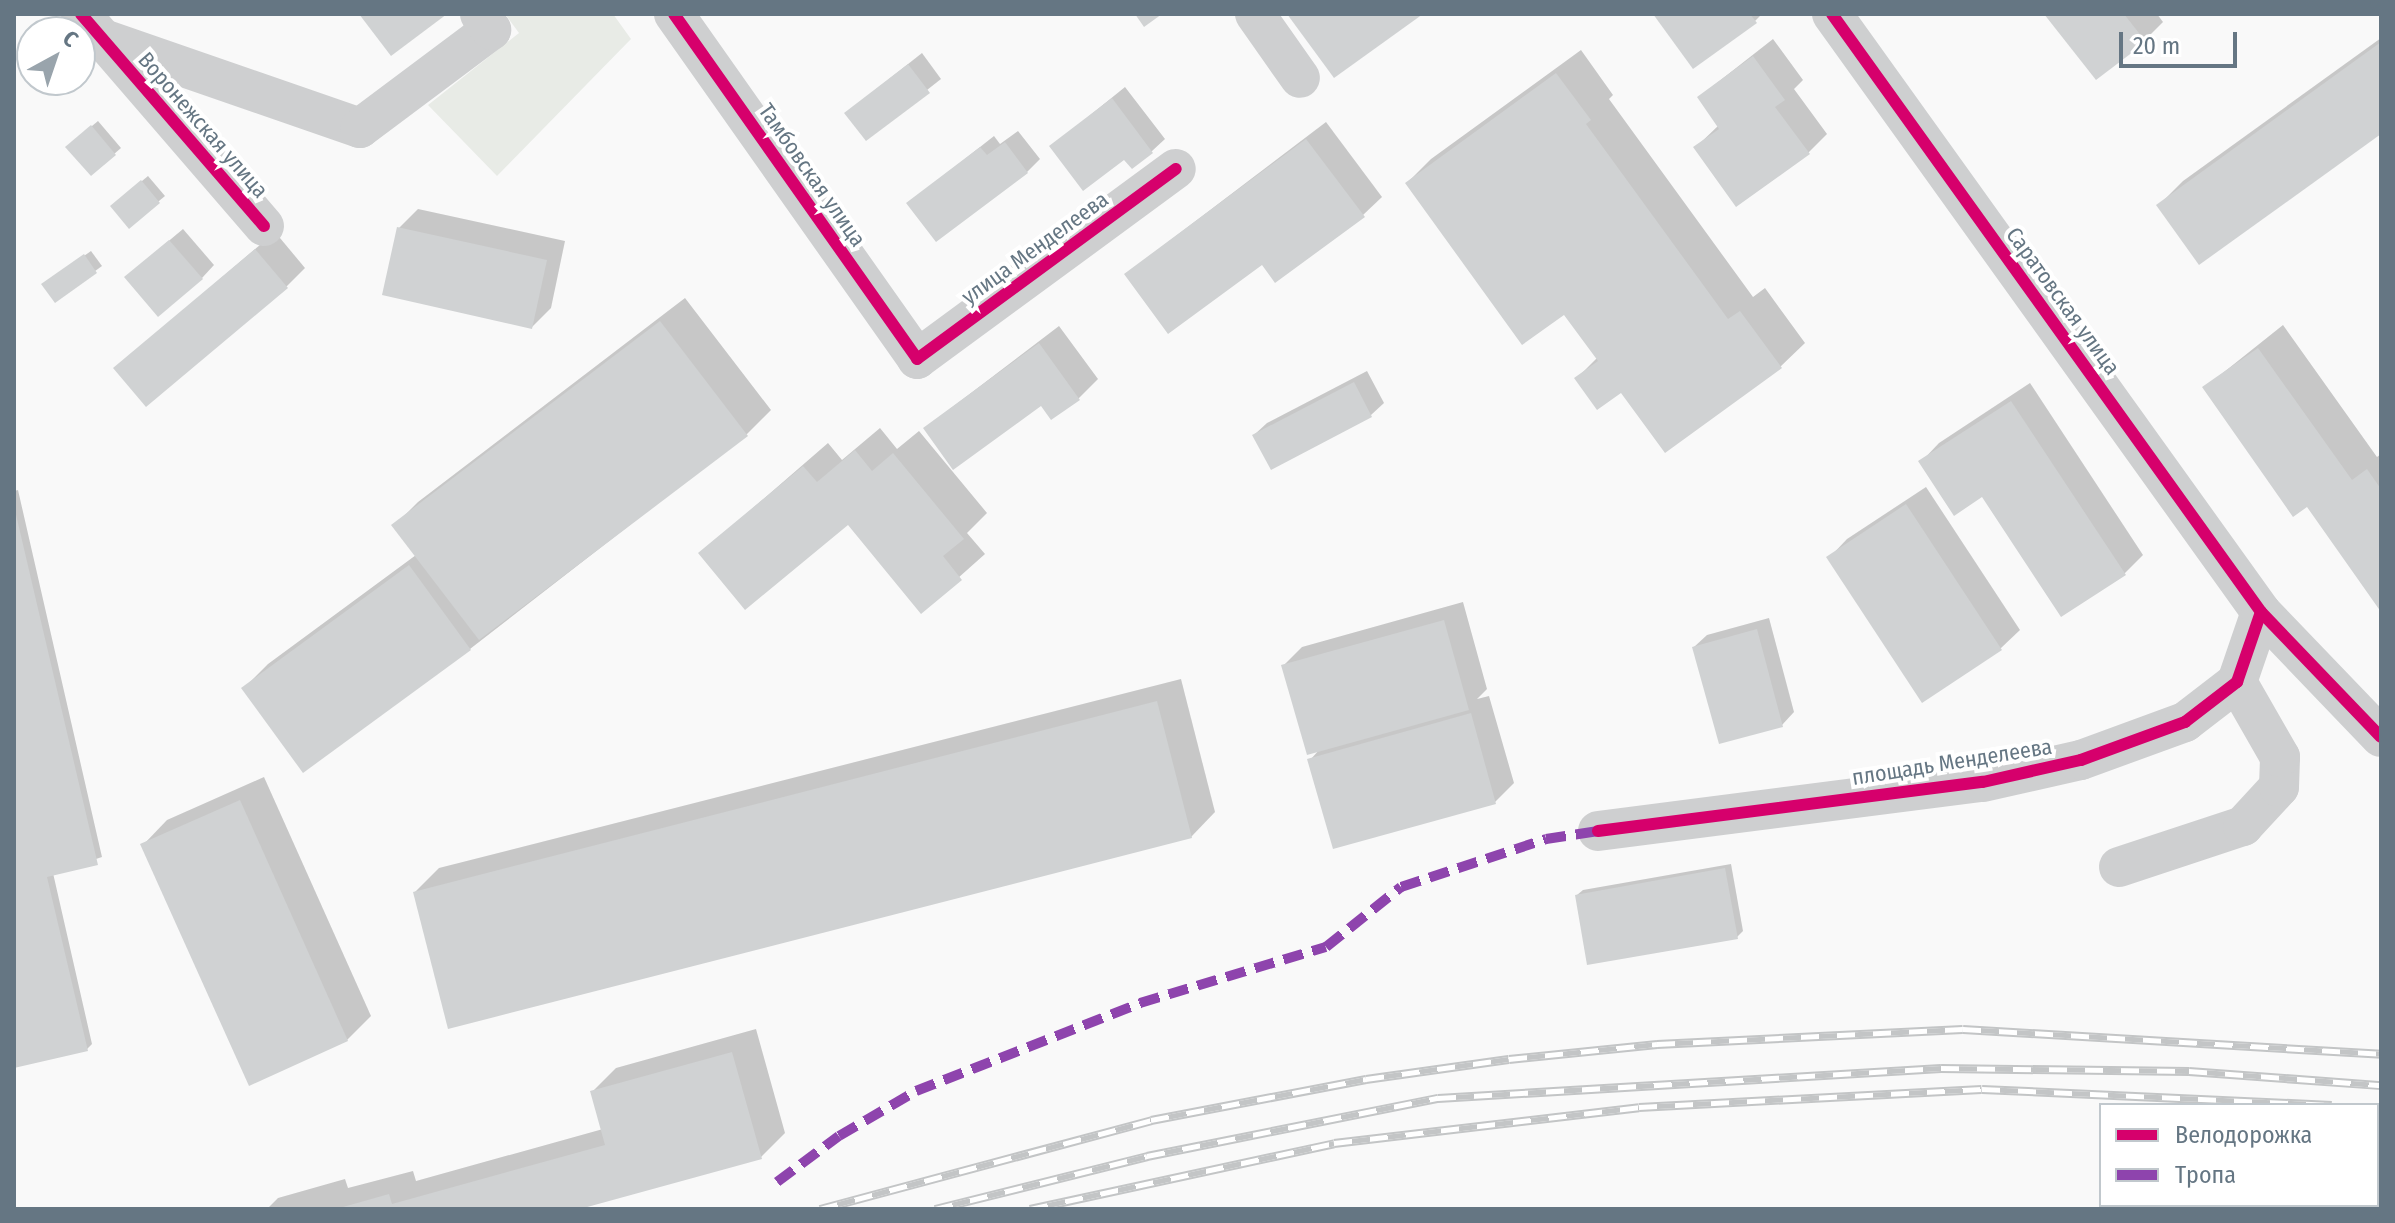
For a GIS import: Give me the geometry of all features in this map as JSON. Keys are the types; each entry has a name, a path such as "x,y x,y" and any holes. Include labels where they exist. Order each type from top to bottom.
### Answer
{"street":[{"path":"96,28 360,128 491,30 480,14"},
{"name":"Тамбовская улица","path":"674,14 917,359"},
{"path":"1255,14 1300,78"},
{"name":"Саратовская улица","path":"1832,14 2261,612"},
{"name":"Воронежская улица","path":"96,31 264,226"},
{"name":"улица Менделеева","path":"917,359 1176,169"},
{"path":"2119,867 2243,826 2279,787 2280,757 2237,682 2261,612 2381,737"},
{"name":"площадь Менделеева","path":"1598,831 1983,782 2081,760 2185,722 2237,682"}],"shaded area":[{"path":"505,14 613,14 631,39 497,176 428,105 519,33"}],"building":[{"path":"359,14 447,14 391,56"},
{"path":"1135,14 1162,14 1144,27"},
{"path":"1287,14 1423,14 1334,78"},
{"path":"1653,14 1750,14 1757,23 1693,69"},
{"path":"2044,14 2124,14 2146,42 2096,80"},
{"path":"2381,42 2381,134 2199,265 2156,205"},
{"path":"1753,56 1785,100 1775,107 1810,154 1736,207 1693,147 1719,129 1697,97"},
{"path":"908,64 930,93 866,141 844,113"},
{"path":"1556,73 1591,120 1586,124 1728,319 1740,311 1782,368 1665,453 1621,393 1597,410 1574,378 1598,361 1564,315 1522,345 1405,183"},
{"path":"1112,98 1153,153 1132,169 1124,160 1083,191 1049,146"},
{"path":"91,125 116,155 91,176 65,147"},
{"path":"1306,139 1365,217 1275,283 1262,265 1168,334 1124,274"},
{"path":"1005,142 1028,173 936,242 906,203 980,147 987,155"},
{"path":"141,180 160,203 129,229 110,206"},
{"path":"397,227 547,260 532,329 382,295"},
{"path":"169,240 203,279 158,317 124,277"},
{"path":"255,249 288,288 146,407 113,368"},
{"path":"84,254 97,273 55,303 41,284"},
{"path":"660,321 748,436 479,640 391,525"},
{"path":"1039,343 1080,400 1051,420 1041,406 953,470 923,428"},
{"path":"2258,348 2352,480 2367,469 2381,489 2381,612 2307,507 2293,517 2202,387"},
{"path":"1354,382 1372,417 1271,470 1252,435"},
{"path":"2011,401 2126,575 2061,617 1982,497 1954,516 1918,461"},
{"path":"855,450 872,471 893,453 964,539 943,556 962,580 921,614 848,525 745,610 698,553 803,466 817,482"},
{"path":"1906,504 2002,650 1922,703 1826,557"},
{"path":"14,506 98,865 47,877 88,1051 14,1068"},
{"path":"409,565 471,650 303,773 241,688"},
{"path":"1444,620 1469,710 1307,755 1281,665"},
{"path":"1757,629 1783,727 1719,744 1692,647"},
{"path":"1157,701 1192,838 448,1029 413,892"},
{"path":"1471,713 1496,804 1333,849 1307,759"},
{"path":"240,800 348,1041 249,1086 140,844"},
{"path":"1725,868 1738,939 1587,965 1575,895"},
{"path":"732,1052 762,1159 580,1209 336,1209 389,1194 392,1204 605,1145 590,1091"}],"railway":[{"path":"820,1209 1151,1120 1366,1079 1509,1059 1657,1044 1963,1029 2381,1054"},
{"path":"935,1209 1147,1156 1438,1098 1941,1068 2189,1071 2381,1085"},
{"path":"1030,1209 1334,1143 1639,1107 1982,1089 2288,1103"}],"marked path":[{"path":"777,1182 839,1136 916,1091 1140,1003 1326,947 1401,887 1546,839 1598,831"}],"cycle path":[{"path":"81,14 264,226"},
{"path":"674,14 917,359 1176,169"},
{"path":"1832,14 2261,612"},
{"path":"1598,831 1983,782 2081,760 2185,722 2237,682 2261,612 2381,737"}]}
